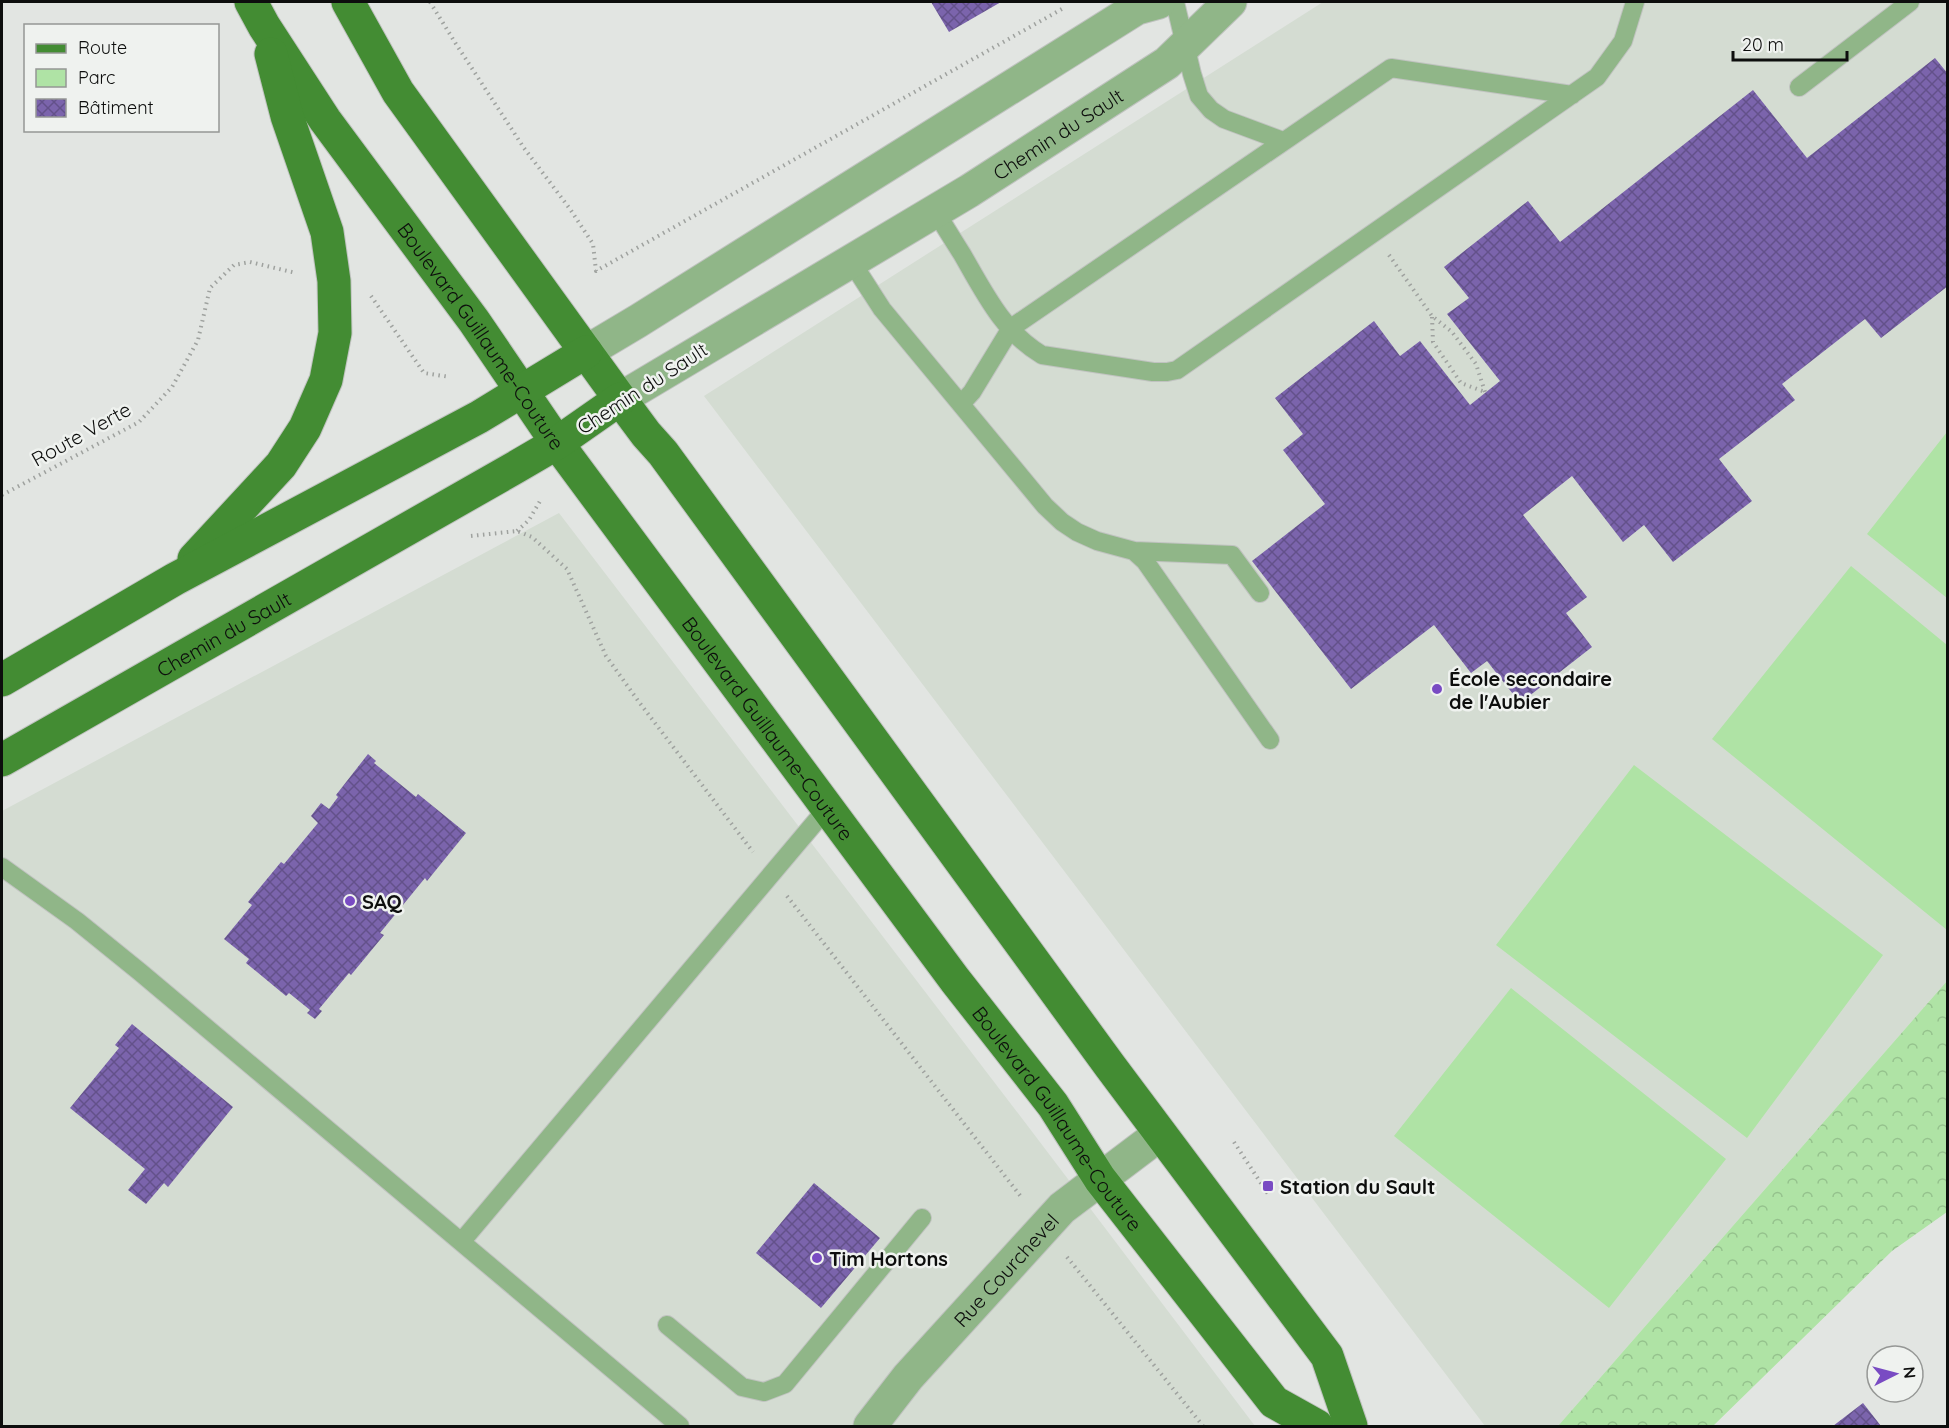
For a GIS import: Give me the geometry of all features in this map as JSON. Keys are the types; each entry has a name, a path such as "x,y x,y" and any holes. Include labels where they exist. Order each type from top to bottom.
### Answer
{"main road":[{"path":"348,2 398,92 620,399 663,453 1160,1134 1327,1356 1351,1426"},
{"path":"176,579 281,465 305,428 326,380 334,333 334,281 327,232 287,116 257,14"},
{"name":"Boulevard Guillaume-Couture","path":"257,14 326,120 474,321 557,443 955,980 1053,1105 1100,1179 1274,1402 1317,1426"},
{"path":"2,680 176,579 522,392 586,352"},
{"name":"Chemin du Sault","path":"2,760 557,443 620,399"}],"street":[{"path":"586,352 1137,8 1159,2"},
{"name":"Chemin du Sault","path":"620,399 934,211 1167,63 1230,2"},
{"name":"Rue Courchevel","path":"870,1426 908,1377 1044,1226 1062,1208 1160,1134"}],"lane":[{"path":"1175,2 1199,96 1224,120 1283,141"},
{"path":"934,211 986,298 1026,345 1042,355 1153,372 1177,370 1597,77 1623,41 1635,2"},
{"path":"1799,87 1910,2"},
{"path":"961,404 972,392 1011,328 1391,68 1572,95"},
{"path":"851,261 882,309 1045,506 1062,522 1097,541 1134,551 1232,555 1260,593"},
{"path":"1134,551 1145,561 1270,740"},
{"path":"462,1241 828,807"},
{"path":"2,867 76,921 140,972 680,1426"},
{"path":"667,1325 742,1387 764,1392 785,1384 922,1218"}],"path":[{"path":"430,2 524,148 593,244 597,271 1065,7"},
{"name":"Route Verte","path":"2,495 139,422 172,387 198,340 210,288 234,265 250,262 304,275"},
{"path":"1402,272 1432,316 1452,332 1476,364 1485,392 1461,383 1433,342 1432,316"},
{"path":"362,290 372,296 424,373 450,377"},
{"path":"517,531 529,520 540,501"},
{"path":"476,536 517,531 532,537 567,569"},
{"path":"1234,1142 1270,1197"},
{"path":"1077,1270 1203,1426"}],"shaded area":[{"name":"École secondaire de l'Aubier","path":"1323,2 1947,2 1947,981 1558,1426 1485,1426 704,396"},
{"path":"559,513 1255,1426 2,1426 2,811"}],"green space":[{"path":"1947,432 1947,598 1867,534"},
{"path":"1851,566 1947,645 1947,930 1712,739"},
{"path":"1634,765 1883,955 1747,1138 1496,945"},
{"path":"1947,981 1947,1212 1892,1251 1713,1426 1558,1426"},
{"path":"1511,988 1726,1159 1609,1308 1394,1136"}],"building":[{"path":"931,2 1001,2 949,32"},
{"path":"1935,58 1948,74 1948,286 1881,338 1865,319 1782,384 1795,400 1719,459 1752,501 1673,562 1644,525 1623,542 1572,476 1523,515 1587,597 1566,613 1592,647 1520,703 1487,661 1471,673 1434,625 1351,689 1252,561 1325,504 1283,450 1303,434 1275,398 1374,321 1400,356 1420,341 1470,405 1500,381 1447,314 1469,298 1444,267 1528,201 1560,242 1753,90 1807,158"},
{"path":"368,754 376,761 374,763 416,797 418,794 466,833 380,933 384,935 319,1009 322,1011 315,1019 307,1013 310,1010 289,993 286,996 246,963 249,959 224,939 252,905 248,902 281,862 284,864 318,823 311,816 321,803 329,809 338,797 336,795"},
{"path":"132,1024 233,1107 168,1187 164,1183 146,1204 128,1190 145,1169 70,1108 119,1048 115,1045"},
{"path":"814,1183 880,1238 821,1308 756,1253"},
{"path":"1863,1403 1881,1426 1833,1426"}],"place":[{"name":"École secondaire de l'Aubier","path":"1437,689"},
{"name":"SAQ","path":"350,901"},
{"name":"Station du Sault","path":"1268,1186"},
{"name":"Tim Hortons","path":"817,1258"}]}
